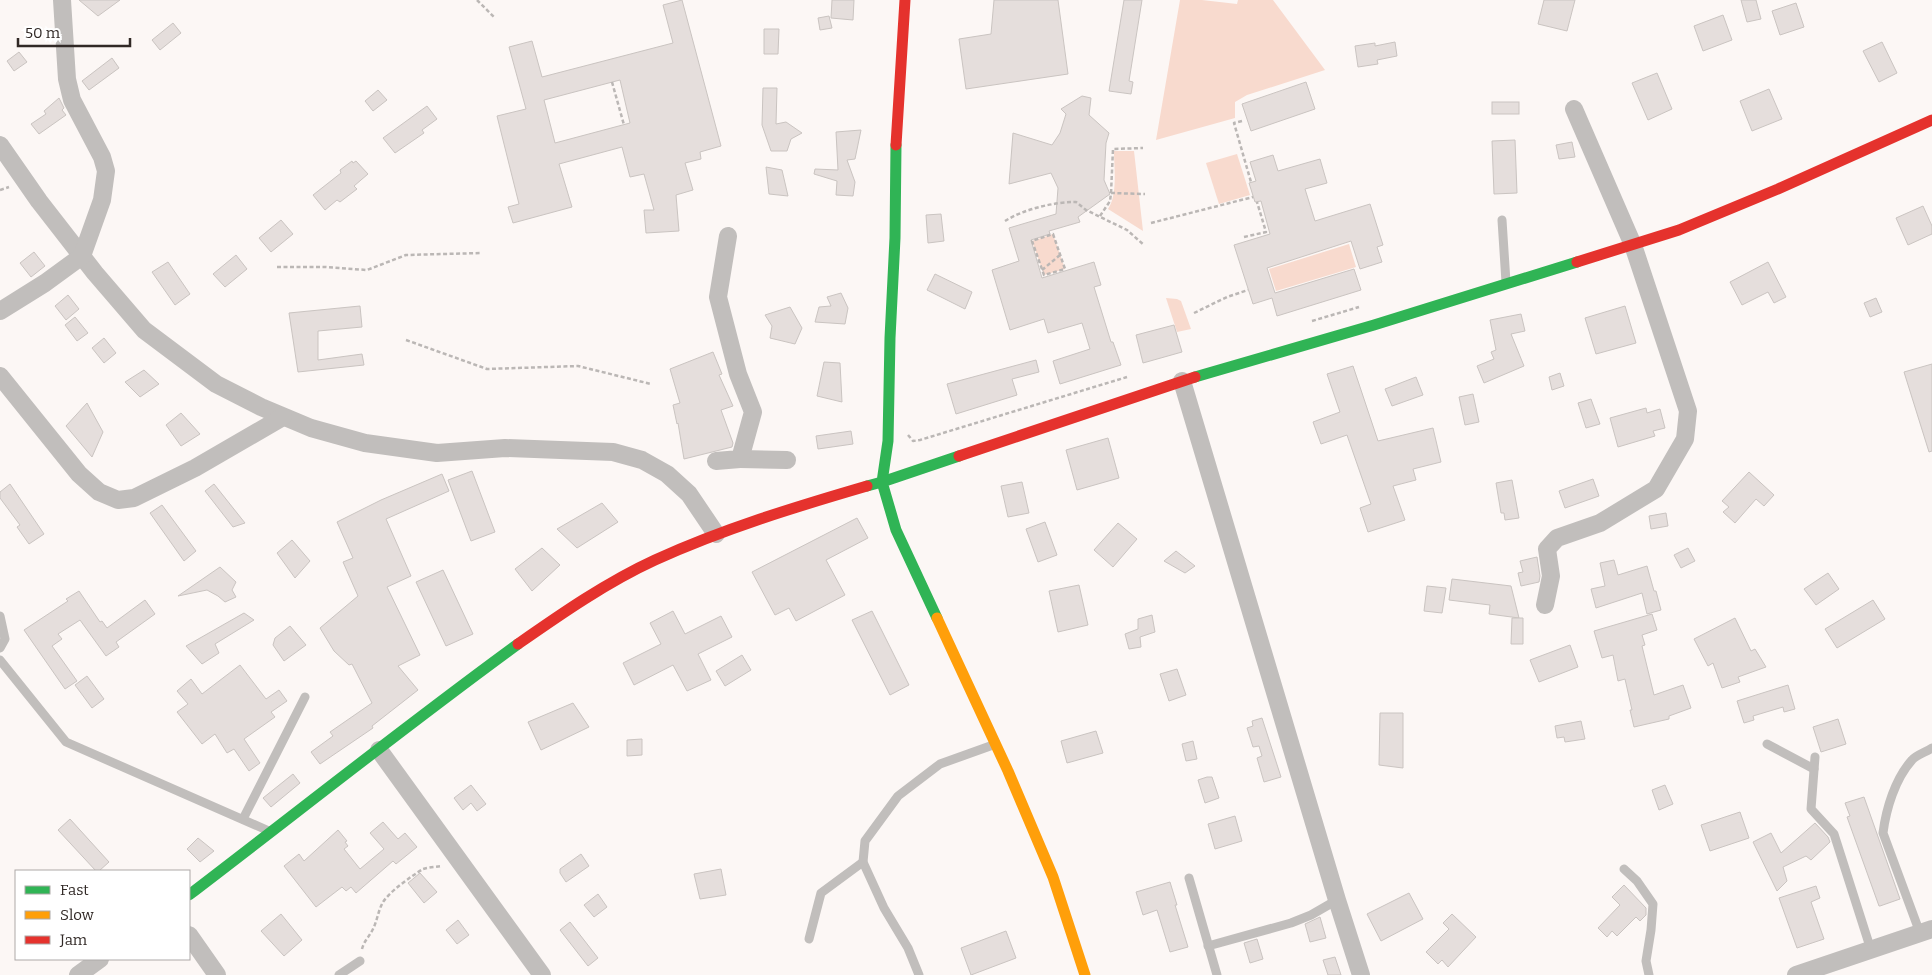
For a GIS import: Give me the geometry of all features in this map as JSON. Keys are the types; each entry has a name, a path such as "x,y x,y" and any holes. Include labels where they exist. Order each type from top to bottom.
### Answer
{"street":[{"path":"0,311 45,283 82,256 102,200 106,171 102,158 72,100 66,63 62,0"},
{"path":"905,0 895,162 896,238 890,338 888,441 882,482 896,530 996,744 1053,877 1085,975"},
{"path":"1545,605 1551,576 1547,549 1557,538 1600,523 1656,489 1686,439 1688,411 1633,245 1574,109"},
{"path":"190,894 379,750 463,683 602,589 653,561 716,534 812,502 882,482 1182,381 1506,285 1679,230 1778,189 1932,120"},
{"path":"0,145 39,201 144,330 216,384 261,408 312,428 365,443 437,453 505,448 614,452 642,460 667,474 689,494 716,534"},
{"path":"728,236 718,297 738,374 753,412 740,459"},
{"path":"0,376 79,474 98,492 118,500 134,498 169,481 283,416"},
{"path":"1182,381 1361,975"},
{"path":"716,462 740,459 787,460"},
{"path":"379,750 542,975"},
{"path":"1796,975 1926,931"},
{"path":"190,936 217,975"},
{"path":"78,975 99,960"}],"lane":[{"path":"1502,220 1506,285"},
{"path":"0,616 5,639 0,648"},
{"path":"0,660 66,742 272,832"},
{"path":"243,819 305,698"},
{"path":"919,975 908,948 884,908 863,862 864,841 898,796 940,764 996,744"},
{"path":"1767,744 1814,769"},
{"path":"1926,931 1883,833 1885,817 1897,784 1912,759 1932,748"},
{"path":"1815,757 1811,809 1834,834 1871,950"},
{"path":"809,939 821,893 863,862"},
{"path":"1624,869 1637,881 1654,904 1646,961 1649,975"},
{"path":"1189,878 1217,975"},
{"path":"1208,946 1291,923 1311,915 1337,900"},
{"path":"339,975 360,961"}],"path":[{"path":"477,0 495,18"},
{"path":"612,82 624,125"},
{"path":"1242,121 1234,123 1251,182"},
{"path":"1100,216 1110,201 1113,149 1143,148"},
{"path":"1111,193 1145,194"},
{"path":"1151,223 1253,197"},
{"path":"1005,221 1013,216 1063,202 1076,202 1086,210 1127,230 1144,245"},
{"path":"1244,237 1266,232 1257,202"},
{"path":"1053,234 1060,255 1065,269 1044,275 1032,240 1053,234"},
{"path":"277,267 325,267 367,270 406,256 481,253"},
{"path":"1042,270 1060,255"},
{"path":"1194,313 1227,297 1248,290"},
{"path":"1307,322 1362,307"},
{"path":"406,340 487,369 578,366 652,384"},
{"path":"904,430 913,441 920,440 1128,377"},
{"path":"360,961 364,942 373,929 382,903 396,888 424,868 446,866 457,857"}],"shaded area":[{"path":"1180,0 1202,0 1237,4 1238,0 1273,0 1325,70 1247,95 1235,102 1235,118 1156,140"},
{"path":"1114,151 1134,151 1143,231 1108,209 1114,189"},
{"path":"1237,154 1250,195 1219,204 1206,163"},
{"path":"1053,234 1065,269 1044,275 1032,241"},
{"path":"1349,244 1356,267 1276,291 1269,269"},
{"path":"1166,298 1181,301 1191,329 1177,332"}],"building":[{"path":"79,0 120,0 98,16"},
{"path":"682,0 721,146 700,152 701,159 685,163 693,190 676,195 679,231 646,233 644,210 654,210 644,174 630,177 622,147 559,164 572,207 513,223 508,207 519,204 497,116 526,109 509,47 532,41 542,77 673,43 663,5","holes":["620,80 630,123 555,143 544,100"]},
{"path":"832,0 854,0 853,20 831,18"},
{"path":"994,0 1058,0 1068,74 966,89 959,39 991,34"},
{"path":"1124,0 1142,0 1129,81 1133,82 1131,94 1109,91"},
{"path":"1544,0 1575,0 1567,31 1538,24"},
{"path":"1741,0 1756,0 1761,19 1747,22"},
{"path":"1796,3 1804,27 1780,35 1772,11"},
{"path":"1723,15 1732,40 1703,51 1694,26"},
{"path":"829,16 832,28 820,30 818,18"},
{"path":"173,23 181,33 160,50 152,40"},
{"path":"764,29 779,29 778,54 764,54"},
{"path":"1395,42 1397,56 1377,60 1378,64 1358,67 1355,46 1375,43 1375,46"},
{"path":"1882,42 1897,73 1879,82 1863,51"},
{"path":"19,52 27,62 14,71 7,61"},
{"path":"112,58 119,68 89,90 82,81"},
{"path":"1657,73 1672,109 1648,120 1632,83"},
{"path":"1306,82 1315,109 1251,131 1242,104"},
{"path":"763,88 777,88 776,124 786,122 802,133 791,139 787,151 771,151 762,125"},
{"path":"1769,89 1782,119 1752,131 1740,101"},
{"path":"378,90 387,100 373,111 365,101"},
{"path":"1082,96 1091,98 1089,115 1109,133 1106,143 1104,180 1110,194 1078,217 1080,222 1049,231 1050,234 1031,240 1042,278 1094,262 1101,285 1094,287 1111,342 1113,342 1121,365 1060,384 1053,361 1090,349 1082,323 1048,333 1044,319 1010,330 992,270 1019,261 1009,228 1056,214 1058,188 1051,173 1009,184 1013,133 1052,145 1060,133 1066,114 1061,109"},
{"path":"59,98 64,108 62,110 66,115 39,134 31,124 46,114 44,111"},
{"path":"1492,102 1519,102 1519,114 1492,114"},
{"path":"427,106 437,119 422,130 424,133 395,153 383,138"},
{"path":"861,130 855,159 847,160 855,182 853,196 836,195 837,181 814,174 815,169 838,170 836,132"},
{"path":"1515,140 1517,193 1494,194 1492,141"},
{"path":"1572,142 1575,157 1559,159 1556,145"},
{"path":"1273,155 1278,171 1320,159 1327,183 1305,189 1315,221 1370,204 1383,245 1377,247 1382,262 1360,269 1351,241 1267,268 1275,293 1354,269 1361,290 1277,316 1272,298 1253,304 1234,245 1270,234 1261,201 1255,202 1249,183 1256,181 1250,162"},
{"path":"352,161 353,163 356,161 368,174 354,186 357,189 340,202 337,200 325,210 313,195 341,173 340,170"},
{"path":"766,167 782,170 788,196 769,194"},
{"path":"1923,206 1932,226 1932,234 1908,245 1896,218"},
{"path":"941,214 944,241 928,243 926,215"},
{"path":"281,220 293,234 271,252 259,238"},
{"path":"34,252 45,266 31,277 20,263"},
{"path":"236,255 247,269 225,287 213,274"},
{"path":"168,262 190,294 175,305 152,272"},
{"path":"1768,262 1786,297 1774,303 1768,292 1742,305 1730,282"},
{"path":"935,274 972,292 965,309 927,290"},
{"path":"841,293 848,308 845,324 815,322 819,307 831,306 827,297"},
{"path":"68,295 79,309 66,320 55,306"},
{"path":"1876,298 1882,312 1870,317 1864,303"},
{"path":"360,306 362,327 318,331 318,360 362,354 364,365 298,372 289,313"},
{"path":"1625,306 1636,343 1596,354 1585,318"},
{"path":"790,307 802,328 795,344 770,338 772,326 765,315"},
{"path":"1521,314 1525,331 1511,334 1524,366 1484,383 1477,366 1494,359 1491,352 1496,350 1490,320"},
{"path":"75,317 88,333 77,341 65,325"},
{"path":"1174,325 1182,352 1143,363 1136,335"},
{"path":"104,338 116,353 104,363 92,348"},
{"path":"713,352 722,374 719,375 733,406 721,410 733,443 732,447 684,459 673,405 680,403 670,369"},
{"path":"1036,360 1039,372 1012,379 1017,395 956,414 947,384"},
{"path":"824,362 840,363 842,402 817,396"},
{"path":"1932,364 1932,451 1929,452 1904,372"},
{"path":"1353,366 1378,441 1433,428 1441,462 1413,469 1416,480 1393,486 1405,520 1368,532 1360,508 1371,504 1347,435 1321,444 1313,422 1340,412 1327,374"},
{"path":"144,370 159,384 140,397 125,382"},
{"path":"1560,373 1564,386 1552,390 1549,377"},
{"path":"1416,377 1423,395 1392,406 1385,389"},
{"path":"1473,394 1479,422 1465,425 1459,397"},
{"path":"1591,399 1600,424 1586,428 1578,403"},
{"path":"87,403 103,432 92,457 66,426"},
{"path":"1646,408 1647,413 1660,409 1665,428 1653,431 1655,436 1618,447 1610,418"},
{"path":"181,413 200,434 181,446 166,425"},
{"path":"851,431 853,444 818,449 816,436"},
{"path":"1108,438 1119,478 1077,490 1066,450"},
{"path":"472,471 495,532 471,541 448,480"},
{"path":"1749,472 1774,495 1764,506 1756,499 1735,523 1723,512 1729,507 1722,501"},
{"path":"442,474 449,491 386,519 411,576 387,587 420,655 398,666 418,690 372,726 373,728 320,764 311,752 333,736 330,732 372,703 352,664 349,665 334,651 320,628 358,596 343,562 353,558 337,522 381,500"},
{"path":"1593,479 1599,496 1565,508 1559,491"},
{"path":"1512,480 1519,518 1505,520 1504,513 1501,513 1496,483"},
{"path":"1022,482 1029,513 1008,517 1001,486"},
{"path":"10,484 44,534 29,544 17,527 20,525 0,498 0,492"},
{"path":"214,484 245,523 233,527 205,491"},
{"path":"602,503 618,522 577,548 557,529"},
{"path":"162,505 196,551 184,561 150,513"},
{"path":"1666,513 1668,526 1651,529 1649,516"},
{"path":"857,518 868,538 826,560 845,595 796,621 789,608 775,615 752,572"},
{"path":"1045,522 1057,555 1038,562 1026,529"},
{"path":"1118,523 1137,539 1113,567 1094,550"},
{"path":"292,540 310,561 295,578 277,553"},
{"path":"542,548 560,565 532,591 515,569"},
{"path":"1688,548 1695,561 1681,568 1674,555"},
{"path":"1176,551 1195,566 1185,573 1164,561"},
{"path":"1537,557 1539,582 1521,586 1518,573 1523,572 1520,561"},
{"path":"1614,560 1618,575 1647,566 1661,610 1647,614 1642,593 1596,608 1591,589 1605,586 1600,563"},
{"path":"220,567 236,582 232,590 236,597 225,602 207,590 178,596"},
{"path":"443,570 473,634 446,646 416,582"},
{"path":"1828,573 1839,589 1816,605 1804,589"},
{"path":"1452,579 1511,586 1519,618 1489,614 1490,605 1449,600"},
{"path":"1079,585 1088,625 1058,632 1049,591"},
{"path":"1427,586 1446,588 1442,613 1424,611"},
{"path":"79,591 100,622 102,621 107,628 145,600 155,614 116,642 119,647 106,656 80,620 58,634 62,639 52,646 77,681 65,689 24,630 68,601 66,599"},
{"path":"1873,600 1885,619 1837,648 1825,629"},
{"path":"673,611 685,634 721,616 732,637 698,654 711,680 687,691 673,665 634,685 623,663 661,644 650,623"},
{"path":"872,611 909,685 890,695 852,620"},
{"path":"244,613 254,620 215,644 219,653 202,664 186,646"},
{"path":"1652,614 1657,630 1642,635 1645,645 1642,646 1654,695 1683,685 1691,708 1669,716 1669,719 1634,727 1625,679 1618,681 1613,655 1602,658 1594,631"},
{"path":"1152,615 1155,632 1140,637 1141,647 1129,649 1125,634 1138,629 1138,619"},
{"path":"1512,618 1523,618 1523,644 1511,644"},
{"path":"1735,618 1751,651 1755,649 1766,667 1738,677 1740,682 1722,688 1713,663 1708,666 1694,639"},
{"path":"290,626 306,645 284,661 273,645 275,638"},
{"path":"1570,645 1578,667 1539,682 1530,660"},
{"path":"742,655 751,670 725,686 716,671"},
{"path":"240,665 266,699 279,690 287,701 271,712 275,717 244,739 260,763 249,771 234,749 227,753 215,734 202,744 177,712 188,704 177,691 191,679 202,694"},
{"path":"1177,669 1186,695 1169,701 1160,674"},
{"path":"87,676 104,699 92,708 75,685"},
{"path":"1788,685 1795,709 1784,712 1783,707 1753,716 1754,720 1744,723 1737,701"},
{"path":"573,703 589,727 541,750 528,722"},
{"path":"1380,713 1403,713 1403,768 1379,765"},
{"path":"1262,718 1281,777 1264,782 1257,758 1262,756 1259,746 1253,747 1247,728 1253,726 1252,721"},
{"path":"1838,719 1846,744 1821,752 1813,727"},
{"path":"1581,721 1585,739 1565,742 1564,737 1557,738 1555,726"},
{"path":"1096,731 1103,753 1067,763 1061,741"},
{"path":"642,739 642,755 627,756 627,740"},
{"path":"1193,741 1197,759 1186,761 1182,744"},
{"path":"293,774 300,783 271,807 263,798"},
{"path":"1212,777 1219,798 1205,803 1198,780"},
{"path":"471,785 486,804 477,811 471,803 463,810 454,798"},
{"path":"1665,785 1673,804 1659,810 1652,790"},
{"path":"1864,797 1900,899 1880,906 1847,817 1850,816 1845,803"},
{"path":"1740,812 1749,838 1710,851 1701,825"},
{"path":"1235,816 1242,841 1215,849 1208,824"},
{"path":"70,819 109,862 100,870 95,870 58,830"},
{"path":"383,822 398,839 405,833 417,847 396,864 393,861 356,893 351,887 346,891 342,887 316,907 284,866 299,854 304,861 338,830 347,841 345,842 348,846 344,849 360,869 384,849 370,833"},
{"path":"1815,823 1828,837 1830,842 1811,860 1806,856 1783,867 1787,881 1777,891 1753,842 1771,833 1781,853"},
{"path":"198,838 214,851 200,862 187,849"},
{"path":"581,854 589,866 566,882 560,873 560,869"},
{"path":"721,869 726,895 700,899 694,874"},
{"path":"420,873 437,892 424,903 408,883"},
{"path":"1170,882 1188,947 1170,952 1157,910 1143,915 1136,892"},
{"path":"1624,885 1646,908 1646,915 1640,921 1636,917 1617,936 1612,931 1607,937 1598,928 1620,905 1612,897"},
{"path":"1816,886 1820,898 1811,902 1824,939 1797,948 1779,898"},
{"path":"1409,893 1423,919 1381,941 1367,914"},
{"path":"598,894 607,907 594,917 584,905"},
{"path":"281,914 302,940 284,956 261,931"},
{"path":"1452,914 1476,937 1448,967 1442,960 1438,964 1426,952 1449,929 1443,923"},
{"path":"1320,917 1326,938 1310,942 1305,924"},
{"path":"458,920 469,935 457,944 446,930"},
{"path":"570,922 598,958 588,966 560,930"},
{"path":"1006,931 1016,958 971,975 961,948"},
{"path":"1257,939 1263,959 1250,963 1244,943"},
{"path":"1335,957 1341,975 1328,975 1323,960"}],"traffic: fast":[{"path":"867,486 882,482 888,441 890,338 895,238 896,145"},
{"path":"1195,377 1374,325 1577,262"},
{"path":"937,618 896,530 882,482 959,456"},
{"path":"190,894 518,644"}],"traffic: slow":[{"path":"937,618 1008,771 1053,877 1085,975"}],"traffic: jam":[{"path":"896,145 905,0"},
{"path":"1577,262 1679,230 1778,189 1932,120"},
{"path":"959,456 1195,377"},
{"path":"518,644 602,588 655,560 733,528 867,486"}]}
